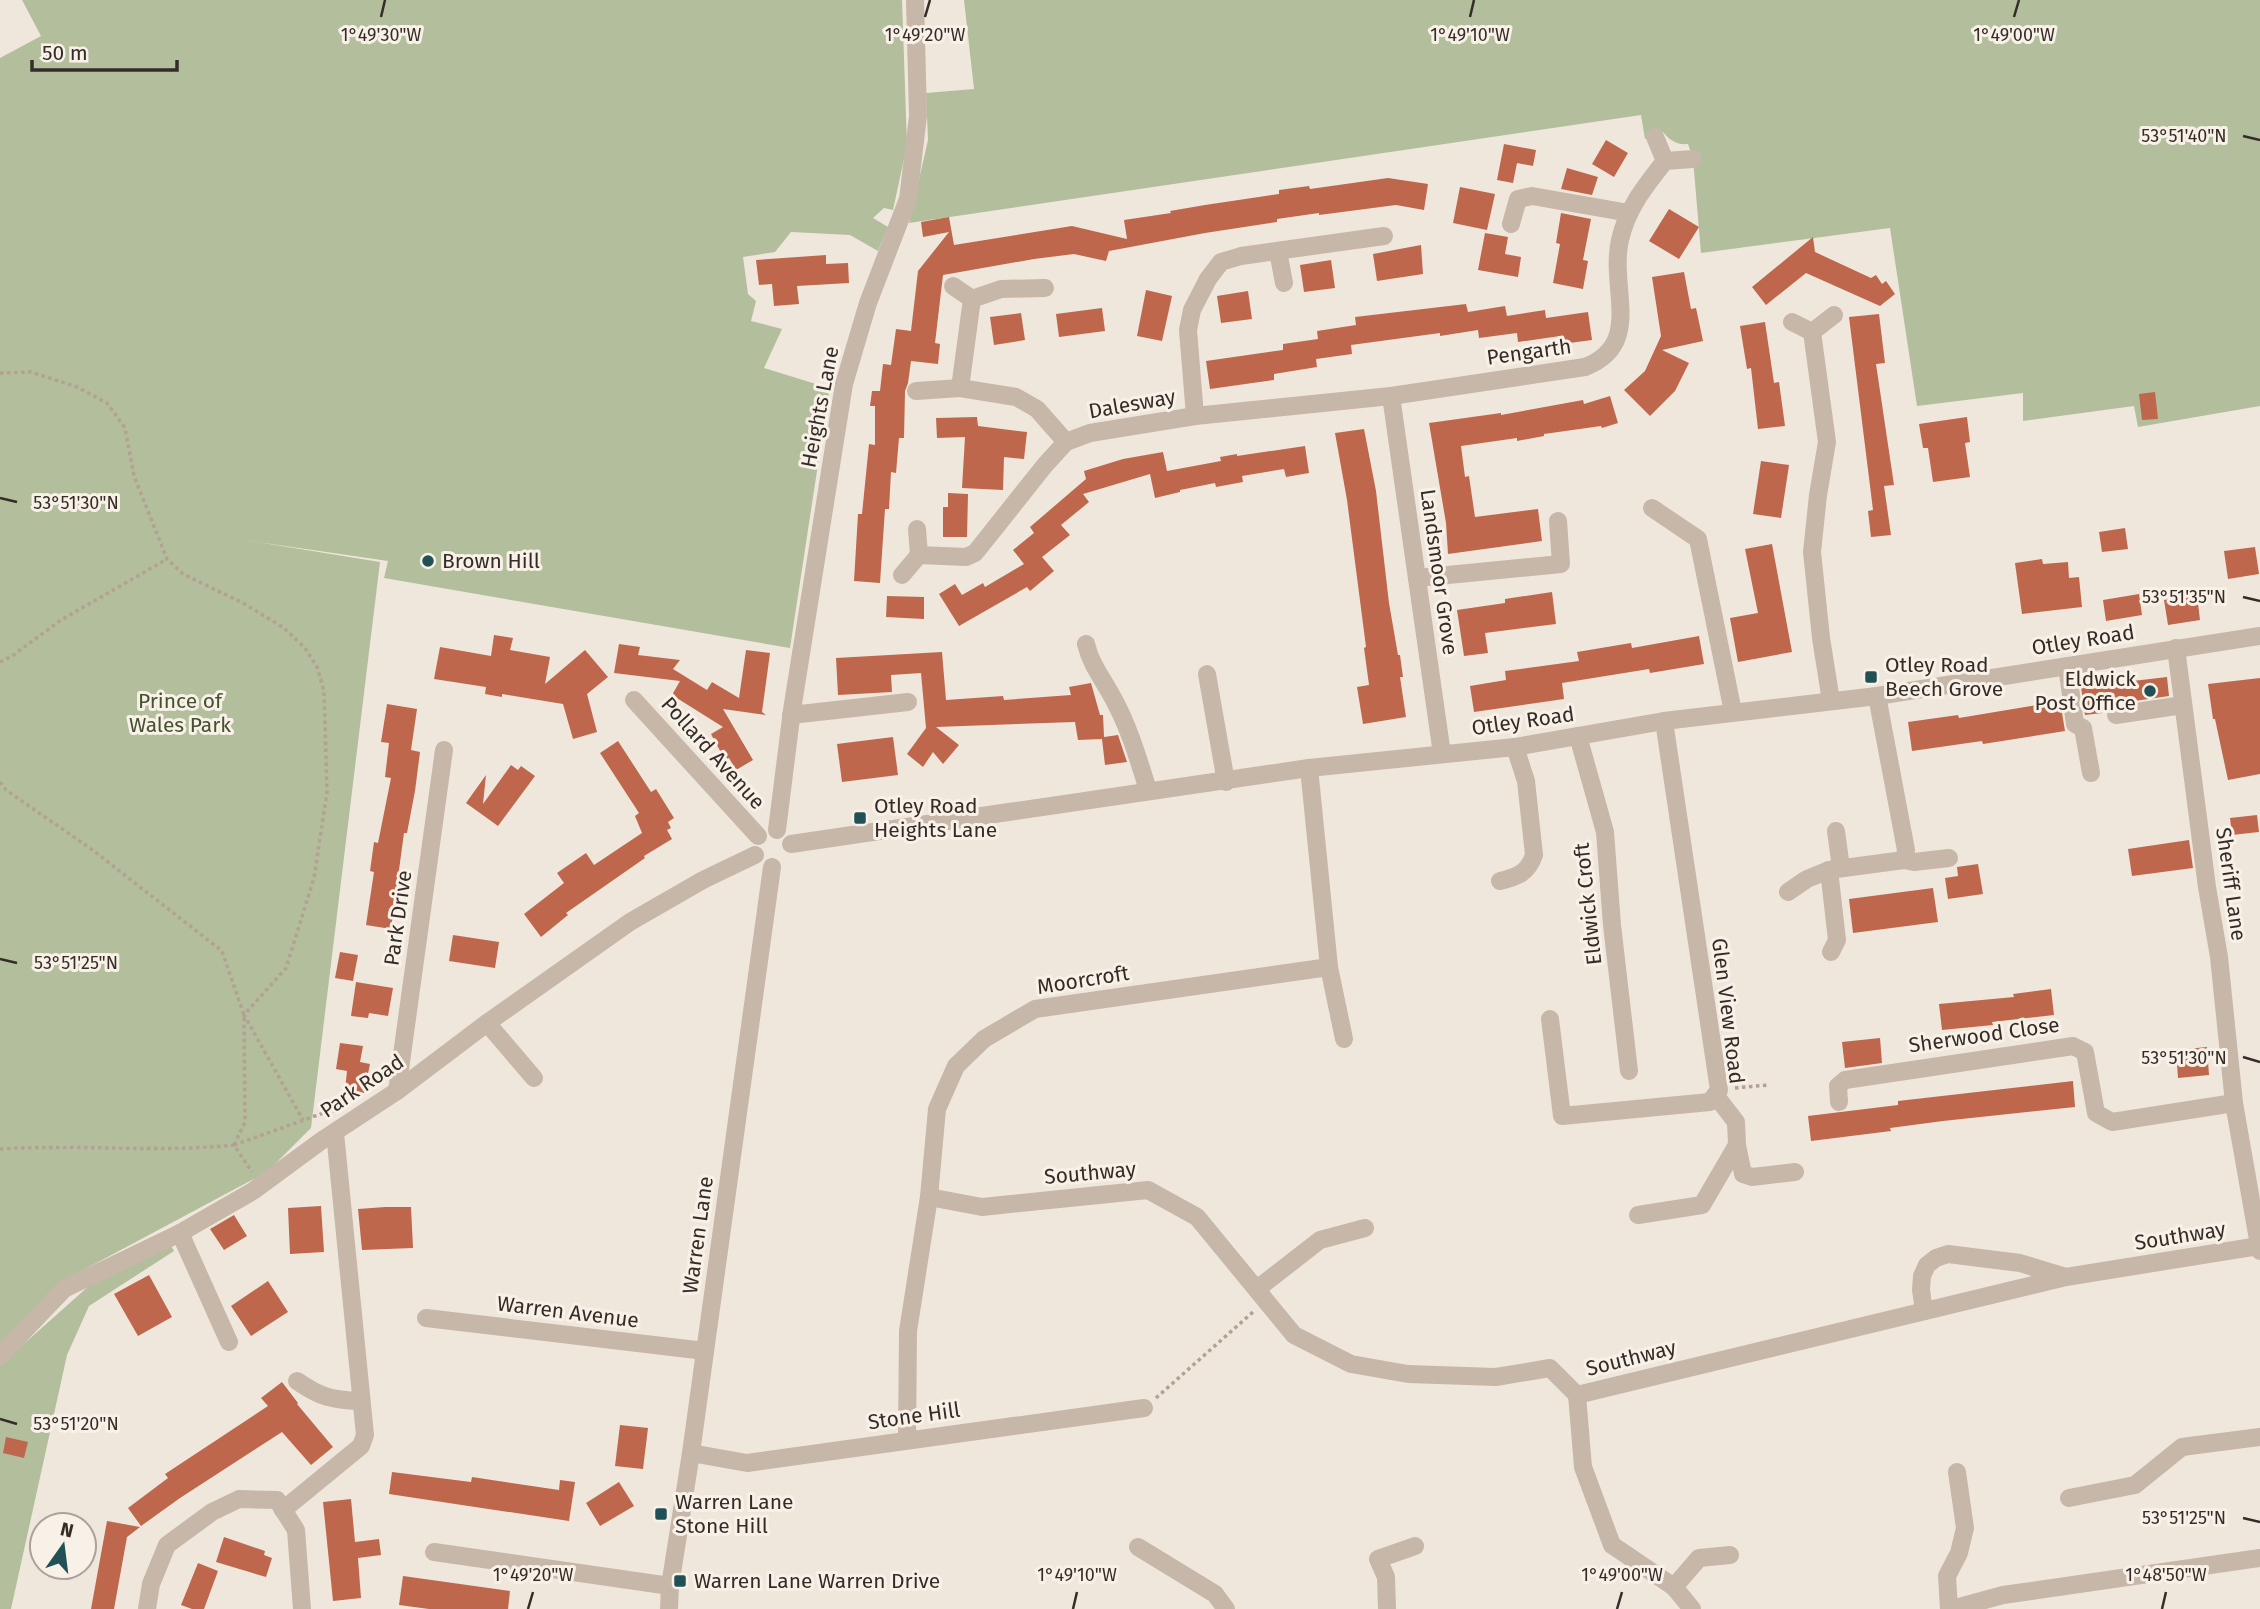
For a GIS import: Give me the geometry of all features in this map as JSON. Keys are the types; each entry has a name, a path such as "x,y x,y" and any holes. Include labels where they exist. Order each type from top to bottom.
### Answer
{"street":[{"name":"Heights Lane","path":"777,830 791,715 844,384 867,303 908,199 918,116 915,0"},
{"path":"1655,137 1665,161 1693,159"},
{"name":"Pengarth","path":"1391,396 1585,367 1602,361 1614,348 1620,329 1616,262 1620,238 1639,194 1665,161"},
{"path":"1511,224 1518,199 1532,196 1629,213"},
{"path":"1195,416 1188,330 1192,310 1208,279 1221,262 1241,256 1384,236"},
{"path":"1278,251 1284,282"},
{"path":"953,286 972,299"},
{"path":"972,299 1001,289 1045,288"},
{"path":"960,388 972,299"},
{"path":"1812,332 1834,315"},
{"path":"1792,322 1812,332"},
{"path":"1812,332 1827,442 1812,552 1831,701"},
{"path":"916,391 960,388 1016,397 1037,409 1066,442"},
{"name":"Dalesway","path":"919,555 966,557 975,553 1066,442 1090,433 1195,416 1391,396"},
{"name":"Landsmoor Grove","path":"1391,396 1442,754"},
{"path":"1652,508 1698,538 1733,712"},
{"path":"1417,578 1561,564 1558,521"},
{"path":"902,575 919,555 917,529"},
{"name":"Otley Road","path":"791,844 1309,768 1514,747 1664,721 1877,696 2260,636"},
{"path":"1086,644 1090,660 1113,698 1133,740 1148,790"},
{"name":"Sheriff Lane","path":"2176,648 2207,887 2219,957 2234,1103 2260,1249"},
{"path":"2067,666 2075,724 2083,728 2091,773"},
{"path":"1207,674 1226,782"},
{"path":"1877,696 1906,850 1903,860"},
{"name":"Pollard Avenue","path":"634,700 758,836"},
{"path":"791,715 908,702"},
{"path":"2116,715 2183,705"},
{"name":"Glen View Road","path":"1550,1019 1562,1116 1710,1102 1717,1093 1664,721"},
{"name":"Eldwick Croft","path":"1578,736 1605,832 1612,925 1629,1071"},
{"path":"1500,881 1524,873 1534,855 1526,781 1514,747"},
{"name":"Park Drive","path":"397,1091 444,750"},
{"path":"1309,768 1329,967 1344,1039"},
{"path":"766,830 777,830 786,835 791,844 787,860 772,867 762,864 755,855 754,846 758,836 766,830"},
{"path":"1831,952 1838,940 1836,831"},
{"name":"Park Road","path":"0,1356 65,1289 180,1233 253,1191 397,1091 487,1023 630,922 703,880 755,855"},
{"path":"1788,892 1807,879 1835,869 1903,860 1914,862 1949,858"},
{"name":"Warren Lane","path":"669,1609 670,1586 691,1453 772,867"},
{"name":"Moorcroft","path":"906,1440 908,1331 929,1197 937,1109 956,1066 984,1039 1035,1009 1329,967"},
{"path":"487,1023 534,1078"},
{"name":"Sherwood Close","path":"1839,1102 1838,1086 1845,1080 2073,1046 2085,1052 2096,1113 2112,1122 2234,1103"},
{"path":"1717,1093 1736,1122 1743,1174 1752,1177 1795,1172"},
{"path":"283,1510 361,1446 365,1435 335,1133"},
{"path":"1638,1215 1702,1205 1737,1145"},
{"name":"Southway","path":"929,1197 982,1206 1148,1190 1197,1217 1294,1335 1351,1364 1408,1374 1496,1377 1550,1368 1577,1395 2066,1277 2260,1249"},
{"path":"1262,1295 1320,1240 1365,1228"},
{"path":"180,1233 229,1342"},
{"name":"Southway","path":"1924,1311 1921,1290 1927,1265 1948,1254 2020,1264 2066,1277"},
{"name":"Warren Avenue","path":"426,1318 705,1351"},
{"path":"297,1381 321,1396 335,1400 360,1401"},
{"path":"1577,1395 1583,1467 1612,1545 1674,1587 1692,1609"},
{"name":"Stone Hill","path":"691,1453 747,1463 1144,1408"},
{"path":"2069,1498 2135,1485 2182,1447 2260,1437"},
{"path":"1957,1472 1965,1528 1959,1553 1947,1576 1951,1609 2003,1595 2260,1558"},
{"path":"147,1609 151,1584 167,1545 201,1520 239,1499 276,1500 296,1530 302,1609"},
{"path":"1387,1609 1386,1577 1378,1559 1415,1546"},
{"path":"1138,1548 1215,1594 1226,1609"},
{"path":"434,1552 670,1586"},
{"path":"1674,1587 1699,1558 1730,1555"}],"path":[{"path":"0,373 31,372 77,387 107,404 125,428 134,476 167,559 183,575 243,603 284,628 305,648 317,667 324,691 327,792 314,878 286,968 244,1015 245,1122 234,1145"},
{"path":"0,662 61,620 167,559"},
{"path":"0,782 6,790 94,851 222,951 244,1015 303,1120"},
{"path":"1717,1093 1768,1085"},
{"path":"0,1149 43,1146 199,1149 234,1145 329,1111 367,1111"},
{"path":"234,1145 252,1172 261,1175"},
{"path":"1144,1408 1262,1295"}],"green space":[{"name":"Prince of Wales Park","path":"22,0 902,0 907,145 893,210 884,208 873,218 888,227 878,251 850,235 791,232 775,252 743,257 748,294 756,301 751,321 782,329 764,368 816,384 829,392 790,648 384,578 388,561 244,540 380,562 311,1128 267,1172 59,1283 0,1346 0,58 41,36"},
{"path":"964,0 2260,0 2260,406 2138,427 2134,406 2023,421 2023,393 1917,406 1890,228 1701,253 1693,159 1688,144 1674,142 1663,132 1645,139 1641,115 909,223 928,140 926,93 974,89"},
{"path":"170,1244 174,1251 89,1306 67,1355 33,1511 28,1511 28,1532 11,1609 0,1609 0,1365 90,1285"}],"building":[{"path":"1606,140 1628,153 1614,177 1592,164"},
{"path":"1504,144 1536,150 1533,166 1517,163 1513,183 1497,180"},
{"path":"1567,168 1598,177 1592,195 1561,189"},
{"path":"1388,178 1428,184 1424,210 1396,205 1319,213 1109,251 1106,261 1074,254 943,275 935,343 940,344 938,364 911,361 905,391 904,438 899,438 896,473 891,472 889,509 885,509 880,583 854,581 858,514 862,514 869,444 875,445 875,406 870,406 872,391 880,391 883,364 891,365 896,329 911,331 918,271 949,232 923,237 921,222 949,217 954,245 1072,226 1127,239 1124,220 1279,194 1279,190 1309,186 1310,189"},
{"path":"1460,187 1495,194 1487,230 1453,223"},
{"path":"1669,209 1699,227 1679,259 1649,241"},
{"path":"1561,213 1591,219 1583,260 1588,261 1583,289 1553,283 1560,244 1556,243"},
{"path":"1485,233 1508,237 1505,254 1521,257 1518,277 1478,270"},
{"path":"1813,237 1815,252 1871,278 1876,275 1882,284 1886,281 1895,294 1880,306 1806,273 1766,305 1752,287"},
{"path":"1421,245 1423,274 1377,281 1373,254"},
{"path":"826,255 826,264 848,263 849,283 797,286 799,304 774,306 772,284 759,285 756,260"},
{"path":"1331,260 1335,288 1304,292 1300,265"},
{"path":"1684,272 1691,309 1696,308 1703,341 1662,350 1689,363 1675,391 1650,416 1624,390 1645,371 1661,336 1652,277"},
{"path":"1146,290 1172,296 1162,341 1137,336"},
{"path":"1248,291 1252,319 1221,323 1217,296"},
{"path":"1466,304 1468,312 1505,306 1507,316 1545,310 1546,318 1588,312 1592,340 1562,344 1560,336 1518,342 1517,333 1479,338 1478,330 1440,336 1440,333 1351,345 1352,354 1316,359 1317,367 1274,374 1274,380 1210,389 1206,361 1283,350 1283,344 1318,339 1317,331 1356,325 1355,317"},
{"path":"1102,308 1105,331 1059,337 1056,314"},
{"path":"1021,313 1025,340 994,345 990,317"},
{"path":"1879,314 1885,363 1876,364 1894,485 1884,486 1891,535 1871,537 1868,511 1873,510 1849,317"},
{"path":"1765,322 1774,383 1779,382 1785,426 1758,429 1751,368 1747,369 1740,326"},
{"path":"2155,392 2158,419 2142,420 2139,394"},
{"path":"1610,396 1618,423 1602,428 1544,434 1517,441 1517,438 1461,446 1475,517 1538,509 1542,541 1448,554 1446,523 1429,423 1501,415 1583,400 1584,404"},
{"path":"977,417 978,426 1027,432 1024,459 1004,457 1003,490 962,488 965,437 937,438 936,418"},
{"path":"1967,417 1970,442 1965,443 1970,477 1933,482 1928,448 1923,448 1919,424"},
{"path":"1364,429 1376,491 1389,603 1400,655 1403,677 1400,677 1406,717 1363,724 1357,687 1369,685 1366,647 1347,500 1335,433"},
{"path":"1305,446 1309,473 1286,477 1284,469 1242,476 1243,482 1216,487 1215,483 1155,498 1150,474 1083,494 1089,502 1061,525 1070,535 1042,557 1054,571 1030,591 1027,587 959,626 939,594 955,584 962,595 983,583 985,587 1024,564 1013,550 1034,533 1030,527 1086,479 1084,471 1123,459 1163,452 1167,471 1221,461 1220,457"},
{"path":"1761,461 1789,465 1781,518 1753,514"},
{"path":"948,493 968,494 967,537 943,537 943,507 948,507"},
{"path":"2125,528 2128,549 2102,552 2099,532"},
{"path":"1772,544 1792,652 1738,662 1730,618 1758,613 1745,549"},
{"path":"2255,547 2259,574 2228,579 2224,551"},
{"path":"2042,559 2043,564 2068,562 2069,578 2079,577 2082,607 2022,614 2015,563"},
{"path":"1552,592 1556,624 1485,633 1488,653 1464,656 1457,610"},
{"path":"2139,594 2142,615 2106,621 2103,600"},
{"path":"2197,595 2200,620 2168,625 2164,600"},
{"path":"887,596 924,597 924,619 886,617"},
{"path":"494,635 513,638 510,650 550,657 545,684 585,650 608,677 587,694 597,732 573,739 563,704 502,694 502,697 485,694 486,687 434,679 440,647 491,656"},
{"path":"1699,636 1704,664 1650,673 1649,669 1562,683 1564,699 1474,712 1470,686 1506,680 1505,671 1579,661 1577,652 1631,643 1632,648"},
{"path":"619,644 640,647 638,655 680,660 673,669 707,690 712,682 739,698 746,650 770,653 762,712 766,715 723,709 753,760 736,770 729,758 725,760 711,734 723,727 672,695 680,681 614,673"},
{"path":"942,652 946,700 1003,696 1004,700 1071,695 1069,687 1091,683 1100,715 1103,715 1104,737 1118,735 1127,762 1105,765 1102,739 1078,740 1075,722 936,727 959,745 943,764 933,752 923,767 907,754 926,728 921,673 891,675 892,692 838,695 836,658"},
{"path":"2167,677 2169,696 2114,704 2101,709 2102,713 2085,715 2081,687"},
{"path":"2260,678 2260,774 2228,780 2213,719 2208,684"},
{"path":"2060,701 2065,731 1983,744 1982,741 1912,751 1908,722 1958,715 1959,718"},
{"path":"387,704 417,709 411,750 420,752 407,833 404,833 391,929 366,925 374,872 370,871 374,842 378,843 391,778 385,777 389,743 381,742"},
{"path":"893,737 898,775 842,782 837,744"},
{"path":"618,741 651,792 656,789 674,818 668,822 671,828 667,830 672,839 566,913 568,915 541,937 524,914 564,883 557,873 586,853 594,865 642,833 635,816 639,813 600,753"},
{"path":"511,765 518,770 521,766 535,776 498,826 466,803 486,775 483,804"},
{"path":"2257,815 2259,832 2232,835 2230,818"},
{"path":"2189,840 2193,868 2132,876 2128,849"},
{"path":"1978,864 1983,894 1948,899 1945,878 1958,876 1957,867"},
{"path":"1933,888 1938,922 1853,933 1849,899"},
{"path":"453,935 499,942 495,968 449,961"},
{"path":"340,952 358,955 353,981 335,978"},
{"path":"356,982 393,988 388,1016 369,1013 368,1018 351,1016"},
{"path":"2051,989 2054,1015 1942,1030 1939,1004 2014,997 2013,994"},
{"path":"1880,1038 1882,1063 1845,1068 1842,1042"},
{"path":"340,1043 363,1046 360,1062 370,1064 364,1093 345,1090 347,1071 336,1069"},
{"path":"2207,1047 2209,1075 2178,1078 2176,1050"},
{"path":"2073,1081 2075,1107 1943,1121 1811,1141 1808,1116 1898,1105 1898,1101"},
{"path":"321,1206 324,1252 290,1254 288,1208"},
{"path":"411,1207 413,1248 362,1250 358,1209"},
{"path":"234,1215 247,1236 224,1250 210,1229"},
{"path":"149,1275 172,1317 138,1336 114,1294"},
{"path":"268,1281 288,1312 251,1336 231,1306"},
{"path":"282,1382 333,1447 311,1465 282,1432 141,1526 128,1508 168,1478 165,1474 268,1406 261,1398"},
{"path":"620,1425 648,1428 643,1469 615,1466"},
{"path":"6,1437 28,1442 24,1458 3,1453"},
{"path":"392,1472 471,1482 472,1477 559,1490 560,1480 575,1482 569,1521 389,1494"},
{"path":"619,1482 634,1506 600,1526 586,1503"},
{"path":"351,1499 355,1542 379,1539 381,1555 358,1558 361,1598 333,1601 323,1502"},
{"path":"107,1521 140,1527 127,1537 114,1609 91,1609"},
{"path":"224,1537 265,1551 264,1555 272,1558 266,1577 216,1562"},
{"path":"198,1563 218,1571 204,1609 192,1609 181,1605"},
{"path":"403,1576 510,1591 508,1609 429,1609 399,1605"}],"place":[{"name":"Brown Hill","path":"428,561"},
{"name":"Otley Road Beech Grove","path":"1871,677"},
{"name":"Eldwick Post Office","path":"2150,691"},
{"name":"Otley Road Heights Lane","path":"860,818"},
{"name":"Warren Lane Stone Hill","path":"661,1514"},
{"name":"Warren Lane Warren Drive","path":"680,1581"}]}
